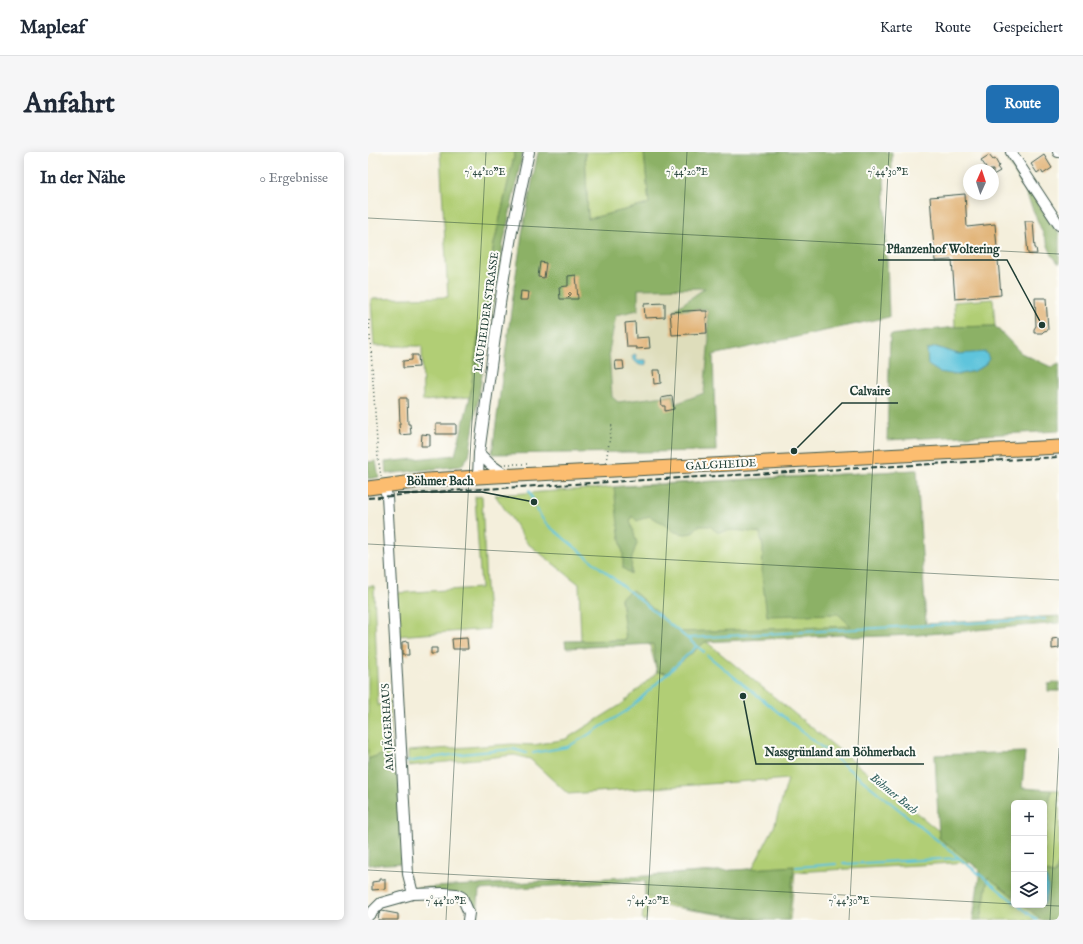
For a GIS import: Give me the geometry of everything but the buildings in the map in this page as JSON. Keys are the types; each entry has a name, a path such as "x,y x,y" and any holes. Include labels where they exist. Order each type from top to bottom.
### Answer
{"main road":[{"name":"GALGHEIDE","path":"368,488 428,480 478,477 1059,447"}],"street":[{"name":"LAUHEIDER STRASSE","path":"478,477 479,453 504,277 529,152"},
{"path":"1011,152 1059,225"},
{"path":"479,453 490,464 507,476"},
{"name":"AM JÄGERHAUS","path":"384,486 388,504 408,874 413,894"},
{"path":"368,916 381,903 413,894 444,893 456,894 462,897 469,913 468,920"}],"path":[{"path":"369,320 378,458 384,486"},
{"path":"606,464 606,455 612,424"}],"shaded area":[{"path":"706,287 675,310 707,309 709,339 704,393 674,404 673,395 618,402 612,397 609,351 616,315 638,289"},
{"path":"487,486 487,490 368,499 368,496 394,493"}],"green space":[{"path":"440,152 515,152 494,244 476,351 470,397 423,401 422,346 374,346 371,299 448,297"},
{"path":"515,152 523,152 503,245 469,456 461,466 386,474 385,462 455,455 470,397 476,351 494,244"},
{"path":"538,152 585,152 588,219 649,204 644,152 892,152 892,170 884,174 889,317 713,355 716,451 492,454 523,228","holes":["705,288 674,310 707,309 709,339 704,393 675,404 673,395 618,402 612,397 609,351 616,315 638,310 638,289"]},
{"path":"585,152 644,152 649,204 588,219"},
{"path":"1005,155 1059,234 1059,264 1052,255 1025,191"},
{"path":"993,299 995,326 955,327 954,302"},
{"path":"995,326 1021,353 1051,367 1059,363 1059,431 887,440 890,335 955,327","holes":["936,347 958,354 984,366 974,371 957,375 927,350"]},
{"path":"376,461 379,477 368,479 368,462"},
{"path":"916,470 924,629 704,640 940,832 941,839 970,862 795,872 790,920 756,920 672,907 649,901 646,920 642,920 645,896 648,897 651,875 752,869 774,827 788,779 568,794 530,759 514,755 408,766 408,751 512,744 534,745 566,739 622,704 657,672 649,642 621,598 626,640 581,641 579,584 527,543 495,495 622,486"},
{"path":"917,470 926,624 1059,616 1059,623 917,635 853,637 843,635 705,642 668,673 657,672 653,644 566,648 565,641 626,640 621,598 632,590 679,632 851,626 838,614 767,616 762,576 763,548 760,533 734,530 717,532 710,526 698,526 692,533 685,534 675,532 665,524 649,516 637,521 632,516 630,521 637,543 632,557 631,574 623,568 623,554 614,487"},
{"path":"482,496 489,629 397,636 396,593 481,588 475,497"},
{"path":"368,586 374,586 378,706 390,699 391,751 368,759"},
{"path":"1059,682 1059,691 1048,691 1048,684"},
{"path":"398,748 406,863 368,865 368,759"},
{"path":"1025,752 1022,788 1051,790 1047,819 1047,800 1011,800 1011,895 988,877 981,920 973,920 980,870 939,838 935,755"},
{"path":"1051,790 1059,790 1059,861 1055,875 1047,872 1047,819"},
{"path":"1059,861 1059,920 1042,920 1028,908 1047,908 1047,872 1055,875"},
{"path":"794,866 788,920 768,920 689,909 645,896 645,881 479,890 477,920 471,920 468,901 420,892 415,888 646,876"},
{"path":"988,876 1011,895 1011,908 1028,908 1042,920 981,920"}],"water":[{"path":"936,347 958,354 986,352 989,359 984,366 974,371 957,375 939,372 928,365 927,350"},
{"path":"635,354 637,360 646,360 646,364 640,365 636,362 632,357"}],"waterway":[{"name":"Böhmer Bach","path":"529,490 534,502"},
{"name":"Böhmer Bach","path":"537,509 542,519 550,527 704,652"},
{"path":"688,638 1045,619"},
{"path":"533,753 567,747 628,710 697,646"},
{"name":"Böhmer Bach","path":"707,655 1011,900"},
{"path":"406,762 451,755 513,749 526,753"},
{"path":"843,864 959,858"},
{"path":"796,867 836,864"},
{"name":"Böhmer Bach","path":"1022,908 1037,920"}],"railway":[{"path":"368,498 447,491 1059,457"}],"place":[{"name":"Pflanzenhof Woltering","path":"1042,325"},
{"name":"Calvaire","path":"794,451"},
{"name":"Böhmer Bach","path":"534,502"},
{"name":"Nassgrünland am Böhmerbach","path":"743,696"}]}
